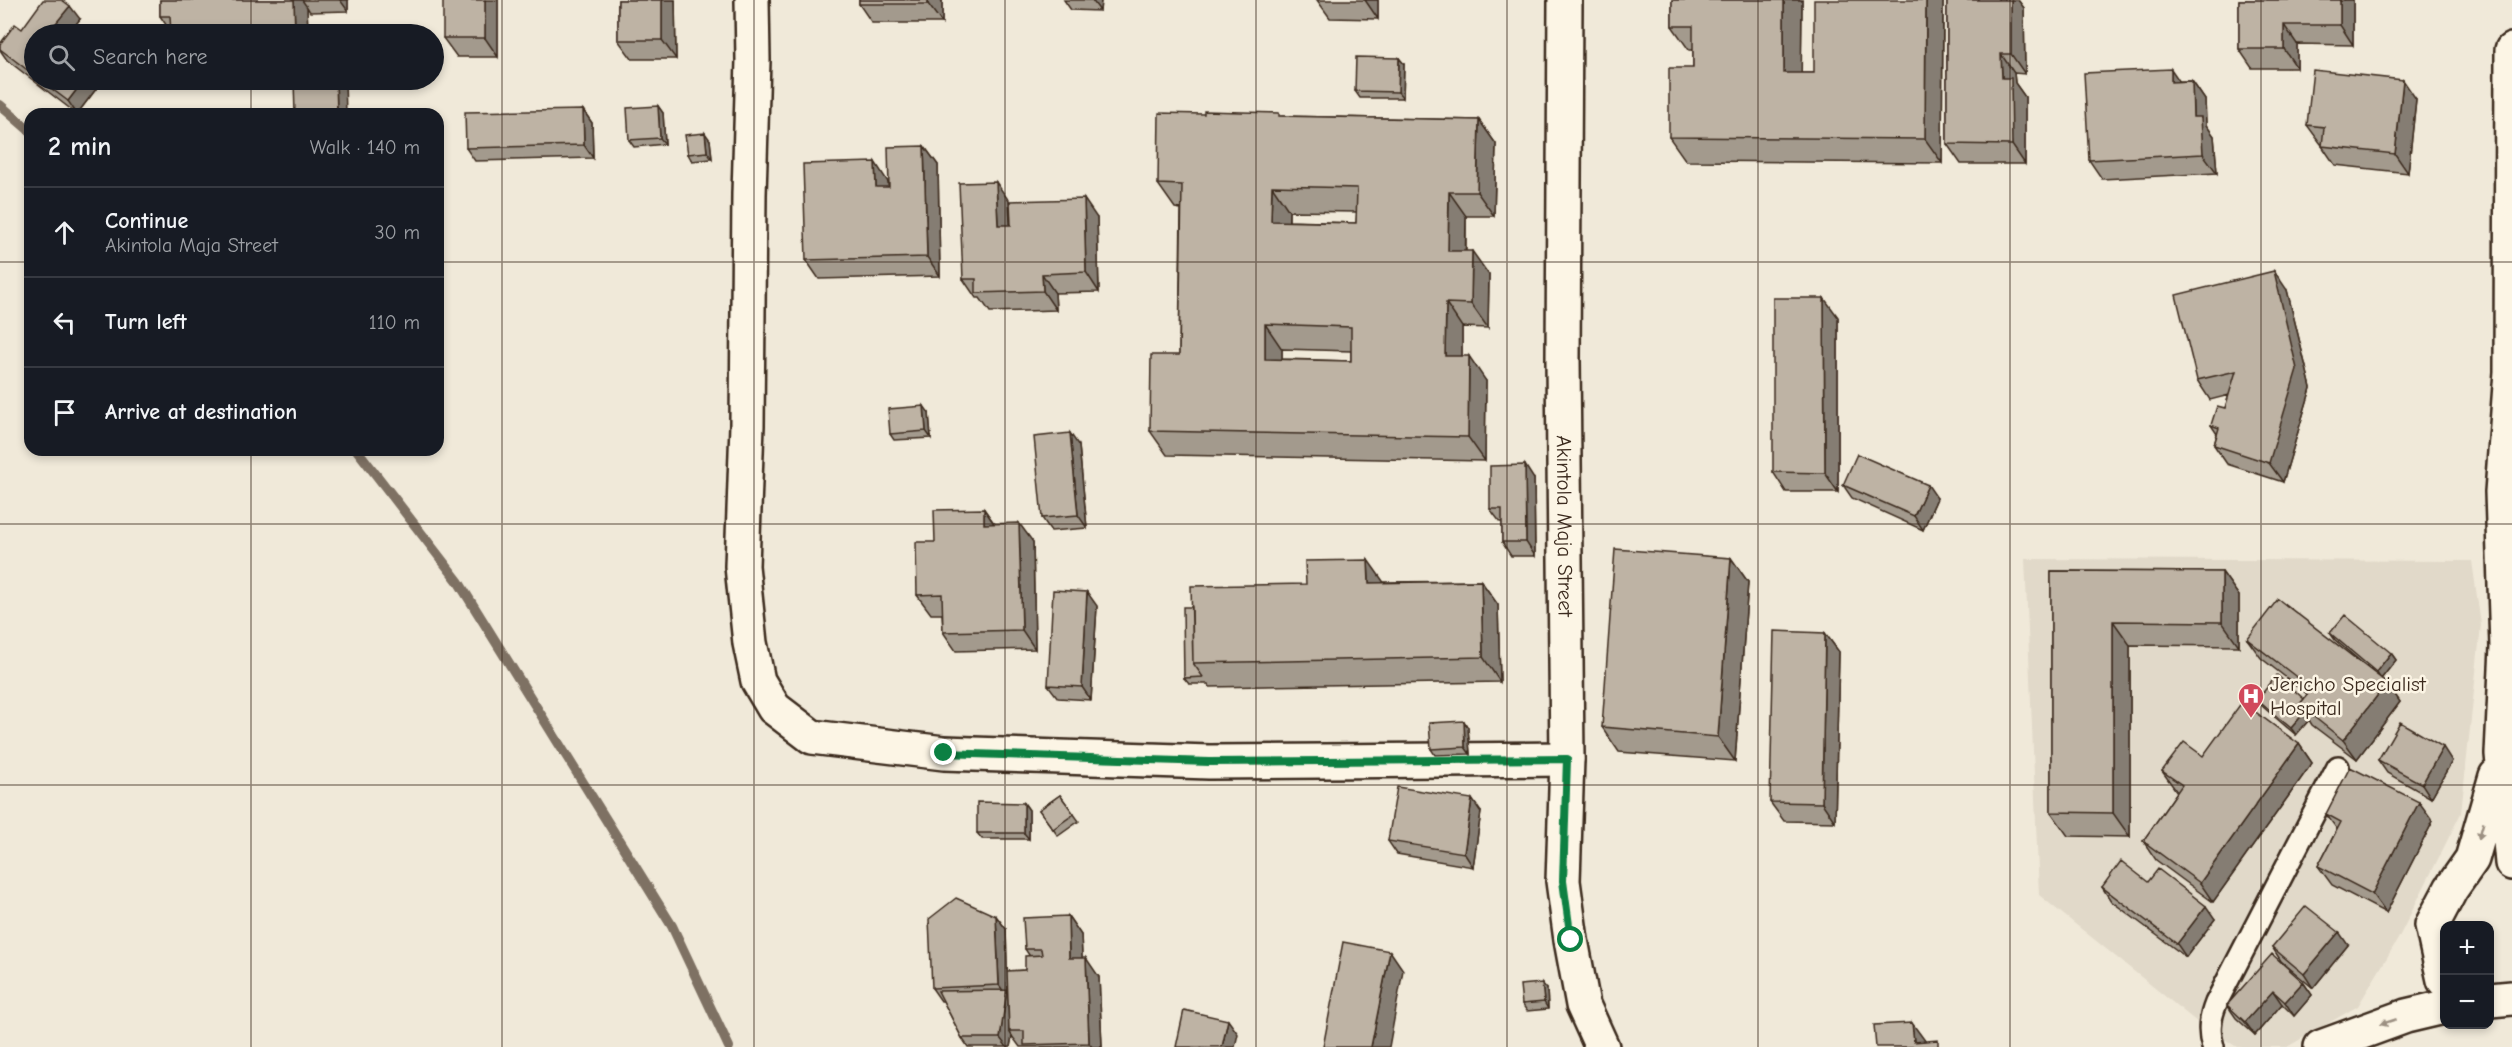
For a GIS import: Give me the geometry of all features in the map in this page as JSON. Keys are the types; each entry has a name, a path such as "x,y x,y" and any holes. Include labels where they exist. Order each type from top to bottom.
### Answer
{"street":[{"path":"752,0 747,425 742,566 752,652 758,681 774,708 812,737 944,753 1209,762 1567,759"},
{"name":"Akintola Maja Street","path":"1565,0 1563,360 1567,759 1563,881 1583,1005 1602,1047"},
{"path":"2512,50 2511,372 2502,492 2508,647 2502,754 2512,863"},
{"path":"2444,975 2432,926 2451,889 2472,859 2502,754"},
{"path":"2494,1000 2512,998"},
{"path":"2321,1047 2384,1023 2440,1008"}],"lane":[{"path":"2213,1047 2210,1025 2216,1003 2338,767"}],"shaded area":[{"name":"Jericho Specialist Hospital","path":"2025,559 2472,561 2481,625 2461,813 2398,939 2358,1006 2287,1047 2237,1047 2197,1022 2039,895"}],"building":[{"path":"43,0 62,0 70,6 57,24 26,24"},
{"path":"160,0 294,0 295,24 170,24 170,16 160,16"},
{"path":"443,0 485,0 485,38 444,38"},
{"path":"618,0 662,0 662,40 618,40"},
{"path":"859,0 928,0 928,4 859,4"},
{"path":"1672,0 1784,0 1784,73 1814,73 1814,0 1926,0 1925,139 1669,137 1669,68 1693,68 1693,26 1672,26"},
{"path":"1947,0 2011,0 2011,54 2001,54 2002,78 2011,78 2012,145 1947,144"},
{"path":"2239,0 2340,0 2340,25 2284,25 2284,49 2239,49"},
{"path":"15,24 22,29 24,26 24,67 0,49 0,44"},
{"path":"1356,57 1399,58 1398,92 1355,91"},
{"path":"2171,69 2171,82 2192,81 2193,117 2201,117 2203,154 2089,160 2084,73"},
{"path":"2313,70 2403,80 2395,154 2322,146 2324,127 2307,125"},
{"path":"53,90 76,90 68,101"},
{"path":"294,90 336,90 337,108 295,108"},
{"path":"658,106 660,138 629,140 627,108"},
{"path":"583,110 584,145 466,148 465,112"},
{"path":"1204,111 1279,113 1279,116 1479,120 1477,192 1449,192 1448,251 1472,251 1471,304 1446,303 1445,356 1469,356 1468,437 1150,431 1151,355 1179,355 1182,185 1158,184 1159,113 1204,114","holes":["1272,186 1357,188 1356,223 1271,221","1265,324 1351,327 1351,361 1265,359"]},
{"path":"705,133 707,152 688,154 685,135"},
{"path":"924,146 927,257 806,260 803,164 875,162 876,187 889,187 888,147"},
{"path":"996,182 998,225 1011,225 1010,201 1084,199 1086,272 1042,274 1043,291 976,293 976,279 963,279 959,183"},
{"path":"2274,271 2297,369 2269,463 2214,445 2219,428 2211,425 2217,406 2225,408 2236,371 2197,380 2176,295"},
{"path":"1773,298 1824,298 1825,473 1773,472"},
{"path":"924,406 926,431 890,434 888,409"},
{"path":"1070,433 1078,515 1042,518 1034,437"},
{"path":"1857,454 1928,485 1914,516 1843,485"},
{"path":"1525,465 1526,542 1502,542 1502,509 1490,509 1490,466"},
{"path":"984,509 984,524 1019,523 1022,630 943,632 942,594 917,595 916,542 935,542 934,510"},
{"path":"1615,549 1731,558 1718,737 1602,727"},
{"path":"1368,560 1369,583 1481,581 1483,657 1193,663 1191,586 1306,584 1305,561"},
{"path":"2051,571 2222,572 2222,622 2113,621 2113,813 2051,812"},
{"path":"1053,590 1087,592 1082,687 1048,685"},
{"path":"2278,599 2387,683 2343,740 2299,705 2312,689 2247,639"},
{"path":"1183,607 1192,607 1193,663 1203,677 1184,678"},
{"path":"2345,615 2391,653 2376,672 2330,633"},
{"path":"1774,631 1825,633 1822,803 1770,802"},
{"path":"2277,675 2304,699 2299,705 2304,713 2291,728 2257,700"},
{"path":"2242,702 2299,744 2200,883 2143,841 2182,785 2162,771 2184,742 2203,756"},
{"path":"1464,721 1465,747 1431,749 1429,723"},
{"path":"2400,722 2443,747 2422,784 2378,760"},
{"path":"2350,767 2419,802 2372,894 2318,866 2341,822 2326,814"},
{"path":"1397,787 1472,799 1464,853 1388,841"},
{"path":"1060,795 1074,814 1053,829 1039,810"},
{"path":"977,802 1024,803 1024,833 977,833"},
{"path":"2121,861 2148,882 2158,869 2206,906 2177,944 2102,887"},
{"path":"956,898 996,916 999,985 932,988 929,919"},
{"path":"2306,906 2339,932 2304,974 2272,947"},
{"path":"1068,916 1069,958 1086,958 1089,1043 1024,1045 1024,1031 1009,1031 1007,971 1025,970 1025,956 1042,955 1041,949 1025,949 1023,918"},
{"path":"1343,942 1390,951 1371,1047 1323,1047"},
{"path":"2272,954 2303,982 2285,1002 2273,991 2245,1022 2227,1005"},
{"path":"1542,983 1544,1002 1522,1004 1520,985"},
{"path":"1007,990 1000,1038 962,1038 938,991"},
{"path":"1184,1010 1228,1020 1222,1047 1176,1047"},
{"path":"1912,1023 1914,1042 1938,1040 1938,1047 1876,1047 1874,1025"}],"waterway":[{"path":"0,105 24,126"},
{"path":"362,456 458,581 672,926 729,1047"}],"place":[{"name":"Jericho Specialist Hospital","path":"2251,719"}],"route":[{"path":"944,753 1209,762 1567,759 1563,881 1571,940"}]}
